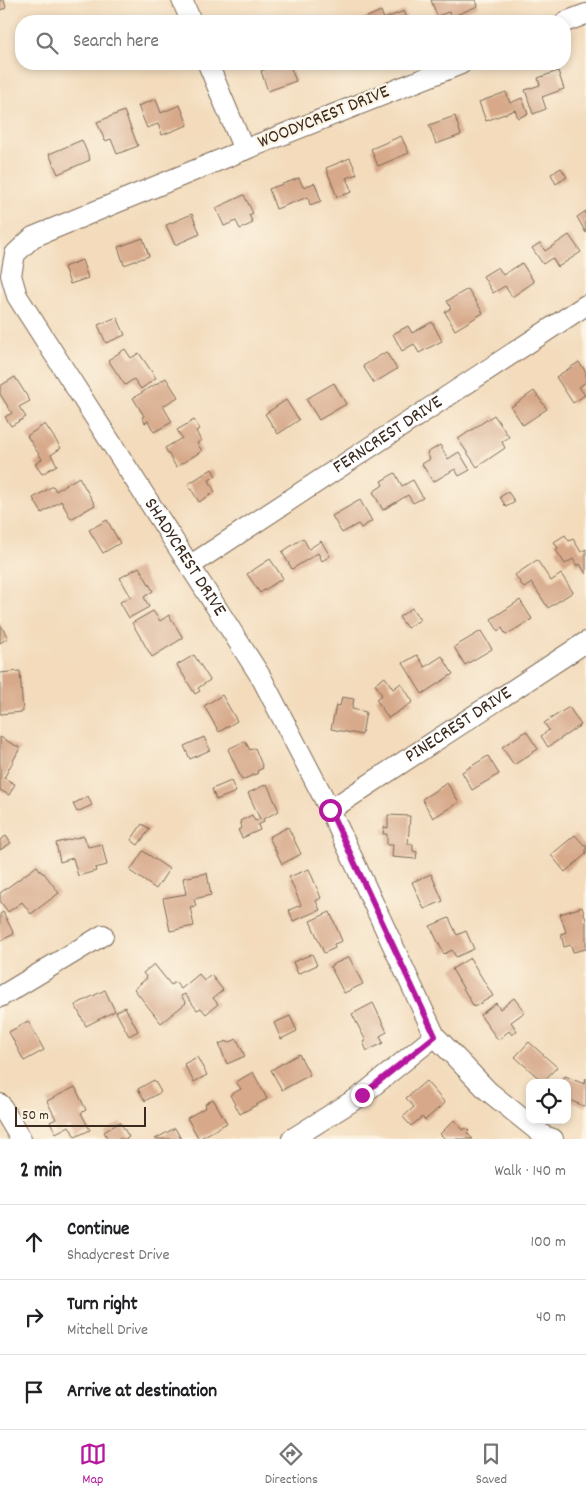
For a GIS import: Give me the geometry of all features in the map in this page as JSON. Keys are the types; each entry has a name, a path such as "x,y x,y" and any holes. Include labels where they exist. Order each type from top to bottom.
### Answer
{"street":[{"path":"182,0 188,15"},
{"path":"571,20 586,14"},
{"path":"211,70 244,150"},
{"name":"WOODYCREST DRIVE","path":"244,150 445,70"},
{"name":"SHADYCREST DRIVE","path":"244,150 33,237 15,254 11,275 17,296 261,677 330,810 435,1036 488,1091 544,1136 553,1139"},
{"name":"FERNCREST DRIVE","path":"191,565 586,305"},
{"name":"PINECREST DRIVE","path":"330,810 586,642"},
{"path":"0,997 103,934"},
{"path":"292,1139 362,1095 435,1036"},
{"path":"0,1104 21,1139"}],"building":[{"path":"0,0 4,0 6,8 0,10"},
{"path":"431,0 476,0 478,6 456,15 450,15 449,12 437,15"},
{"path":"381,11 382,15 372,15"},
{"path":"404,11 406,15 394,15"},
{"path":"291,70 296,81 268,91 261,71"},
{"path":"558,71 564,89 542,97 546,109 533,114 525,90 540,85 538,78"},
{"path":"506,92 510,103 522,98 528,114 518,118 515,110 486,121 479,102"},
{"path":"156,99 161,113 180,105 188,125 162,135 158,124 147,128 138,106"},
{"path":"124,111 138,146 117,154 111,139 105,141 97,122"},
{"path":"455,116 461,135 436,144 429,125"},
{"path":"401,136 409,153 378,166 371,149"},
{"path":"82,140 90,160 58,174 49,154"},
{"path":"350,158 357,174 346,178 352,192 337,197 326,168"},
{"path":"561,168 567,177 556,184 551,174"},
{"path":"299,178 303,187 315,183 321,201 310,205 308,197 276,209 269,189"},
{"path":"244,195 253,213 249,215 253,223 240,229 236,221 224,226 216,208"},
{"path":"586,211 586,233 577,217"},
{"path":"192,214 200,234 175,245 166,225"},
{"path":"569,235 581,252 558,267 552,258 543,264 532,248 540,243 545,251"},
{"path":"143,238 149,256 124,265 118,247"},
{"path":"82,260 88,278 70,284 64,267"},
{"path":"522,263 534,282 512,297 505,286 493,293 483,276 498,267 503,275"},
{"path":"468,289 483,313 455,330 445,312 451,308 447,301"},
{"path":"117,317 125,335 106,343 98,325"},
{"path":"432,322 442,341 419,353 414,344 402,351 393,334 408,326 412,333"},
{"path":"125,349 131,358 139,353 156,378 141,389 134,379 125,385 108,360"},
{"path":"386,352 397,369 374,383 363,366"},
{"path":"579,362 586,372 586,382 579,387 585,395 573,403 556,377"},
{"path":"15,377 30,401 19,407 26,417 11,426 5,417 12,413 0,394 0,386"},
{"path":"166,378 178,397 163,406 172,422 154,432 148,421 145,423 142,417 144,416 133,398"},
{"path":"334,383 346,404 319,420 306,399"},
{"path":"534,391 547,409 523,425 511,407"},
{"path":"286,400 299,420 278,434 265,414"},
{"path":"494,415 509,437 502,442 505,448 477,467 458,439"},
{"path":"194,420 200,429 196,431 201,441 197,443 202,451 176,467 165,448 182,438 177,430"},
{"path":"45,424 61,448 51,455 57,465 42,474 35,464 42,459 27,436"},
{"path":"440,445 448,459 459,452 470,470 459,476 455,469 433,482 422,464 430,459 427,453"},
{"path":"212,469 216,476 209,480 215,492 199,502 188,484"},
{"path":"395,473 402,486 413,480 423,498 413,503 408,495 383,510 373,492 383,485 381,481"},
{"path":"79,477 95,505 71,519 61,501 42,513 33,498 53,486 56,491"},
{"path":"508,492 515,502 506,507 500,497"},
{"path":"360,500 372,521 361,528 358,524 342,533 332,516"},
{"path":"107,520 120,543 103,553 89,530"},
{"path":"565,535 569,541 573,539 581,552 586,549 586,574 580,564 577,566 573,559 565,564 556,550 558,548 554,542"},
{"path":"303,538 309,549 321,541 330,556 322,561 318,553 292,569 282,552"},
{"path":"270,559 283,578 260,593 247,574"},
{"path":"537,560 551,581 561,574 573,592 548,608 532,583 524,588 515,575"},
{"path":"139,567 153,591 144,597 149,607 129,618 120,602 131,597 120,578"},
{"path":"520,600 532,619 506,635 502,628 498,631 491,619"},
{"path":"412,608 420,620 407,628 399,617"},
{"path":"153,611 160,621 169,615 183,638 152,657 132,623"},
{"path":"0,624 8,638 0,643"},
{"path":"481,631 492,649 465,665 454,647"},
{"path":"194,655 210,680 198,688 200,691 195,694 177,665"},
{"path":"417,655 425,667 442,656 453,674 422,694 403,663"},
{"path":"20,671 23,712 0,714 0,673"},
{"path":"385,677 393,689 401,683 413,702 388,718 376,699 382,695 375,684"},
{"path":"222,695 237,721 219,732 204,706"},
{"path":"342,697 354,699 352,709 366,712 362,735 331,729 336,705 340,706"},
{"path":"569,707 581,725 548,747 541,736 549,730 544,723"},
{"path":"526,731 538,749 514,765 502,747"},
{"path":"0,737 20,748 4,778 15,784 9,795 0,790"},
{"path":"204,737 210,750 190,759 184,746"},
{"path":"245,741 250,750 255,748 263,768 257,771 258,773 242,780 228,749"},
{"path":"488,756 499,774 472,790 462,772"},
{"path":"231,781 236,792 216,800 212,789"},
{"path":"447,783 459,802 433,818 422,799"},
{"path":"267,784 279,811 263,819 264,822 258,825 260,830 242,838 238,830 242,828 240,821 252,815 255,821 260,819 248,793"},
{"path":"88,796 92,805 77,812 73,804"},
{"path":"388,815 410,816 408,844 413,844 413,851 417,852 416,859 392,857 393,845 387,845 387,834 383,834 384,827 388,828"},
{"path":"142,824 150,829 138,845 131,840"},
{"path":"288,827 301,854 282,864 269,837"},
{"path":"575,835 584,845 586,844 586,854 565,872 551,855"},
{"path":"6,836 11,843 0,850 0,840"},
{"path":"84,836 88,847 102,844 107,865 95,868 96,871 78,876 73,858 60,862 56,843"},
{"path":"143,851 169,869 156,889 130,871"},
{"path":"37,866 59,893 31,914 22,902 8,912 0,901 0,893"},
{"path":"309,869 321,898 316,901 320,910 293,921 289,910 301,905 289,877"},
{"path":"207,873 211,895 194,899 196,906 190,907 194,926 170,931 163,898 186,894 183,878"},
{"path":"431,874 443,901 424,909 412,882"},
{"path":"582,907 586,920 586,949 573,952 571,945 564,947 561,934 566,932 560,914"},
{"path":"3,912 14,934 0,941 0,914"},
{"path":"330,912 342,941 334,944 335,948 324,953 310,921"},
{"path":"449,918 457,935 466,931 474,949 456,957 452,950 444,954 430,926"},
{"path":"312,954 317,965 298,974 293,962"},
{"path":"349,957 363,984 344,993 330,966"},
{"path":"470,958 493,996 474,1007 452,969"},
{"path":"154,964 171,985 175,982 181,989 199,974 204,981 211,975 223,990 213,998 218,1004 206,1014 201,1008 197,1010 185,994 181,996 186,1003 161,1023 134,989 147,978 143,973"},
{"path":"105,990 115,1011 86,1026 75,1005"},
{"path":"514,998 525,1012 511,1022 517,1031 512,1035 509,1031 498,1040 480,1015 496,1003 500,1009"},
{"path":"373,1003 387,1032 380,1036 383,1043 367,1051 363,1042 366,1041 352,1014"},
{"path":"125,1007 138,1031 129,1036 116,1012"},
{"path":"290,1016 297,1031 281,1039 274,1023"},
{"path":"28,1021 44,1050 24,1061 9,1032"},
{"path":"237,1039 245,1056 227,1064 219,1044"},
{"path":"529,1042 557,1067 546,1079 540,1079 515,1057"},
{"path":"299,1054 310,1075 282,1090 271,1070"},
{"path":"197,1057 207,1075 194,1082 184,1064"},
{"path":"253,1072 267,1099 240,1114 230,1095 241,1089 236,1082"},
{"path":"565,1076 584,1084 586,1078 586,1107 571,1101 571,1079 564,1079"},
{"path":"154,1080 161,1092 145,1101 138,1089"},
{"path":"426,1081 445,1103 425,1120 422,1117 411,1126 403,1117 414,1107 406,1098"},
{"path":"75,1087 86,1110 81,1113 90,1130 75,1137 69,1126 56,1133 50,1122 56,1119 47,1101"},
{"path":"213,1099 227,1123 199,1139 187,1118 206,1107 205,1104"},
{"path":"454,1120 463,1130 466,1128 469,1131 467,1133 473,1139 445,1139 440,1134"},
{"path":"120,1122 129,1137 126,1139 108,1139 104,1132"},
{"path":"175,1128 181,1139 155,1139"}],"route":[{"path":"330,810 435,1036 362,1095"}]}
